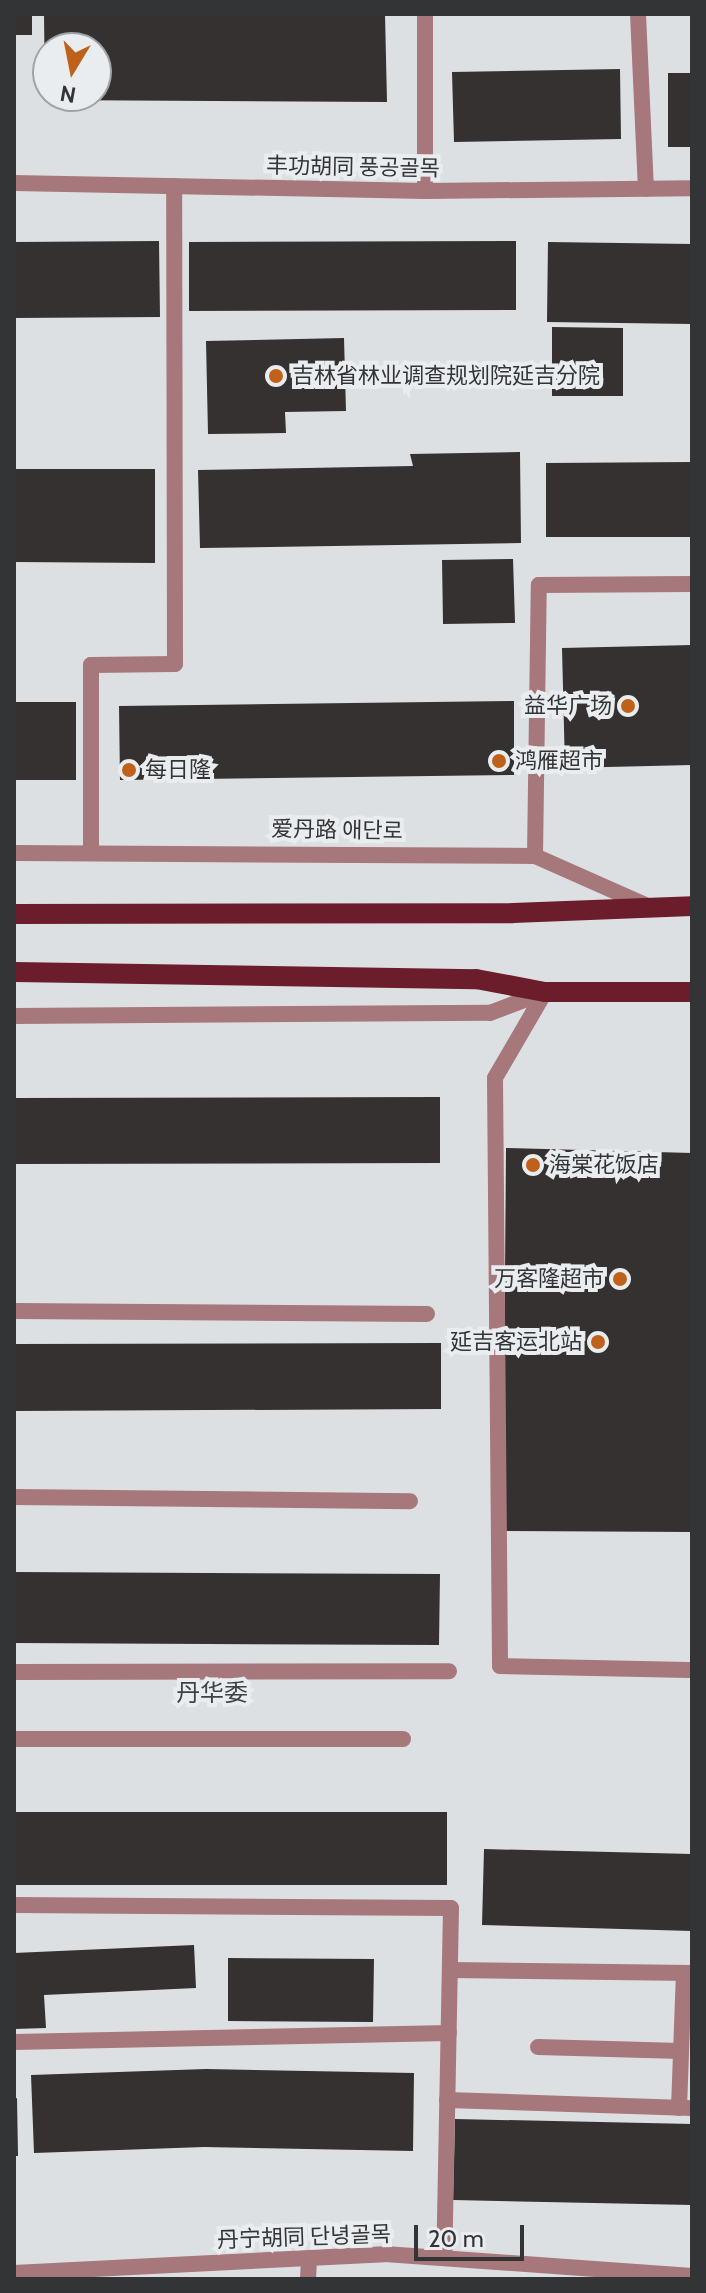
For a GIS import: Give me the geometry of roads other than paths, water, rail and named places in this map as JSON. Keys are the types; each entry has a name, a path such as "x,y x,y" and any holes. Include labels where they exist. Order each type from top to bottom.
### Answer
{"main road":[{"name":"爱丹路 애단로","path":"14,914 513,913 692,906"},
{"path":"14,972 476,979 545,992 692,992"}],"street":[{"path":"425,14 425,191"},
{"path":"638,14 646,189"},
{"name":"丰功胡同 풍공골목","path":"14,183 425,191 692,188"},
{"path":"91,852 91,665 175,664 174,186"},
{"path":"535,856 539,585 692,584"},
{"name":"爱丹路 애단로","path":"14,853 535,856 648,906"},
{"path":"14,1016 490,1013 545,992"},
{"path":"545,992 495,1078 500,1666 689,1670"},
{"path":"14,1311 427,1314"},
{"path":"14,1497 410,1501"},
{"path":"14,1672 449,1671"},
{"path":"14,1739 403,1739"},
{"path":"14,1905 451,1908 444,2258"},
{"path":"447,2100 686,2108 681,2051 688,1973 450,1970"},
{"path":"14,2042 449,2033"},
{"path":"538,2047 681,2051"},
{"name":"丹宁胡同 단녕골목","path":"14,2273 385,2254 692,2276"},
{"path":"308,2279 309,2258"}],"place":[{"name":"吉林省林业调查规划院延吉分院","path":"276,376"},
{"name":"益华广场","path":"628,706"},
{"name":"鸿雁超市","path":"499,761"},
{"name":"每日隆","path":"129,770"},
{"name":"海棠花饭店","path":"533,1165"},
{"name":"万客隆超市","path":"620,1279"},
{"name":"延吉客运北站","path":"598,1342"}],"district":[{"name":"丹华委","path":"212,1693"}]}
